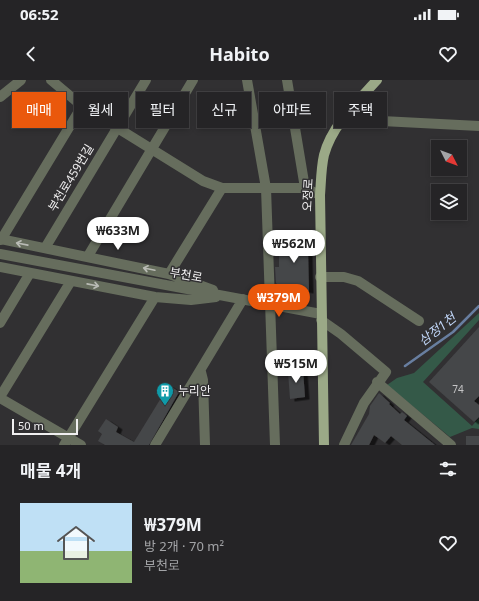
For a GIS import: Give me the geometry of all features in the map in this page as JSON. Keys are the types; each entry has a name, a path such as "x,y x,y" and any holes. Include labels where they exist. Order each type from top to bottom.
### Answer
{"main road":[{"name":"오정로","path":"367,92 377,80"},
{"name":"오정로","path":"324,445 320,277 320,196 324,156 337,128"}],"street":[{"path":"0,97 21,80"},
{"path":"51,80 74,99"},
{"name":"부천로459번길","path":"128,108 146,80"},
{"path":"88,256 192,80"},
{"path":"247,80 266,188 275,445"},
{"path":"287,80 304,188"},
{"path":"74,119 1,240 88,256 169,274 201,284 226,295"},
{"path":"387,121 479,126"},
{"name":"부천로459번길","path":"45,248 115,128"},
{"path":"118,128 203,181 222,188 304,188 320,196"},
{"name":"부천로","path":"169,274 222,188"},
{"name":"부천로","path":"0,254 226,295 321,317"},
{"path":"0,268 155,297 191,300 226,295"},
{"path":"0,323 30,273"},
{"path":"320,277 344,276 358,280 419,321"},
{"path":"71,281 0,397 66,441 81,445"},
{"path":"66,441 155,297"},
{"path":"155,445 201,372 243,299"},
{"path":"321,317 386,372 377,382 364,403 344,445"},
{"path":"201,372 203,380 205,445"},
{"path":"377,382 451,445"}],"green space":[{"path":"479,313 479,320 423,382 472,426 479,418 479,429 472,428 450,437 387,385 397,378 414,373"}],"building":[{"path":"305,232 308,250 309,291 278,285 276,283 275,267 279,267 279,250 291,249 291,233"},
{"path":"479,327 479,396 474,401 479,405 479,417 474,422 429,382"},
{"path":"303,370 305,397 290,399 288,372"},
{"name":"누리안","path":"169,385 179,392 149,445 105,445 98,441 102,434 98,431 106,419 118,427 116,432 134,442"},
{"path":"379,393 400,414 402,412 407,416 404,420 435,445 402,445 391,436 385,443 374,435 369,445 351,445 369,414 370,406"},
{"path":"466,436 479,436 479,445 466,445"}],"waterway":[{"name":"삼정1천","path":"405,366 453,332 479,306"}],"place":[{"name":"누리안","path":"165,406"}]}
